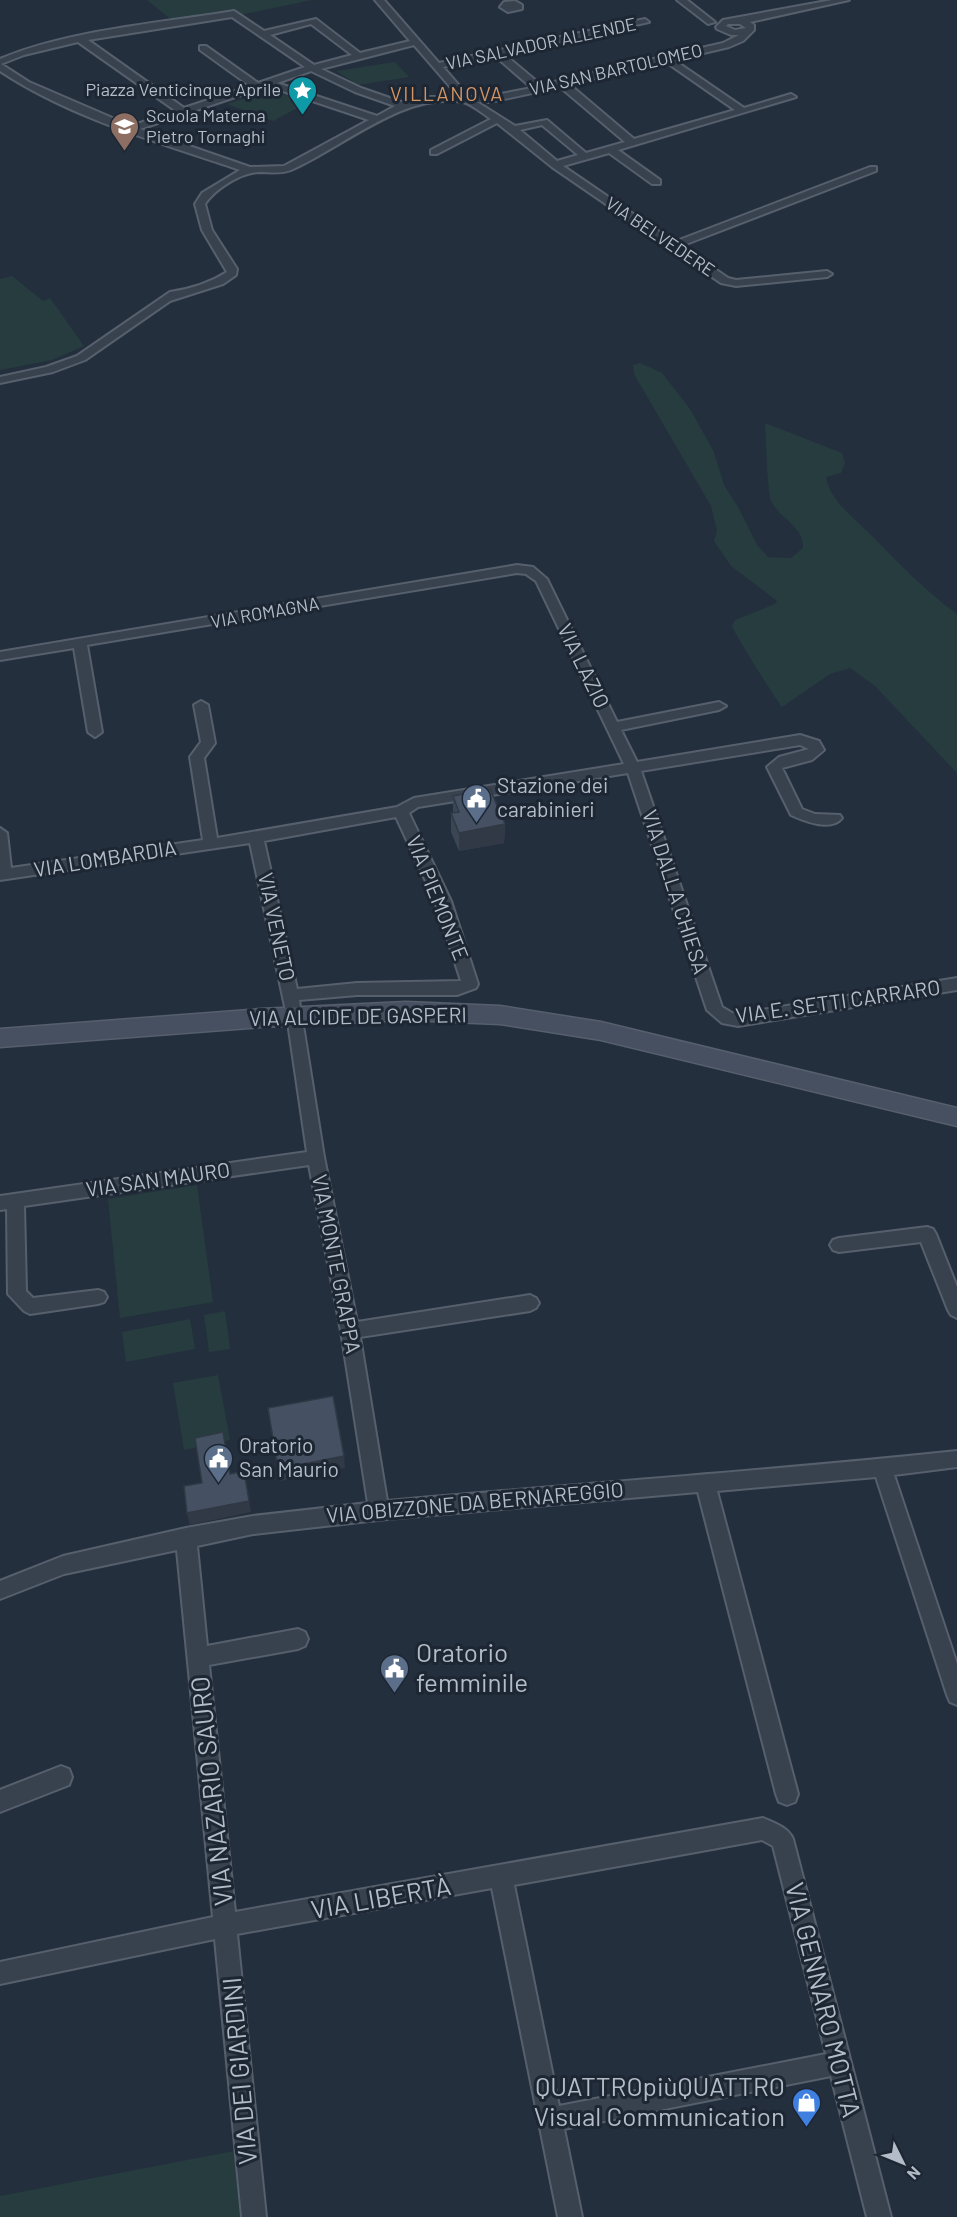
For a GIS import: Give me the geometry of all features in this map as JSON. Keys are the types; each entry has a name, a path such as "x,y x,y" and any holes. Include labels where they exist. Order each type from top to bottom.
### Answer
{"main road":[{"name":"VIA ALCIDE DE GASPERI","path":"0,1038 293,1006 500,1015 601,1031 957,1117"}],"street":[{"name":"VIA BELVEDERE","path":"379,0 466,99 513,129 555,165 724,281 736,283 827,273"},
{"path":"681,0 711,22 722,27"},
{"path":"786,13 845,0"},
{"name":"VIA SAN BARTOLOMEO","path":"722,27 739,21 786,13"},
{"name":"VIA SAN BARTOLOMEO","path":"722,27 734,33 749,30 786,13"},
{"path":"0,62 21,53 80,39 234,14 265,33 312,68 358,90 403,106"},
{"path":"265,33 313,21 358,56"},
{"path":"739,21 748,24 749,30"},
{"name":"VIA SALVADOR ALLENDE","path":"437,66 645,22"},
{"name":"VIA SAN BARTOLOMEO","path":"713,48 727,40 722,27"},
{"name":"VIA SAN BARTOLOMEO","path":"249,170 286,169 375,119 403,106 430,100 490,99 737,42 749,30"},
{"path":"80,39 182,111"},
{"path":"129,130 271,84 312,68 416,42"},
{"path":"203,48 259,88"},
{"path":"496,53 538,88"},
{"path":"666,58 743,111"},
{"path":"0,67 26,84 129,130 249,170"},
{"path":"560,82 630,141"},
{"path":"271,84 375,119"},
{"path":"555,165 791,97"},
{"path":"434,152 496,120"},
{"path":"513,129 544,122 583,155"},
{"path":"610,149 656,182"},
{"path":"672,246 873,169"},
{"path":"0,380 49,370 81,358 164,300 227,278 232,269 225,260 201,212 200,202 235,176 249,170"},
{"name":"VIA ROMAGNA","path":"0,656 496,572 529,570"},
{"name":"VIA LAZIO","path":"529,570 541,579 633,767"},
{"path":"80,644 95,732"},
{"path":"201,705 208,743 197,757 211,843"},
{"path":"613,727 719,706"},
{"name":"VIA LOMBARDIA","path":"2,875 256,837 401,811 414,803 808,740 817,750 813,755 778,762 774,767 776,775 796,812 814,819 835,818"},
{"name":"VIA DALLA CHIESA","path":"633,767 710,1000 720,1015"},
{"name":"VIA PIEMONTE","path":"293,1006 357,989 457,989 470,984 443,901 401,811"},
{"path":"0,833 2,875"},
{"name":"VIA VENETO","path":"256,837 293,1006"},
{"name":"VIA E. SETTI CARRARO","path":"720,1015 738,1020 957,984"},
{"name":"VIA MONTE GRAPPA","path":"293,1006 316,1157 350,1331 379,1511"},
{"name":"VIA SAN MAURO","path":"8,1202 316,1157"},
{"path":"8,1202 18,1294 21,1300 30,1306 98,1297"},
{"path":"839,1245 927,1234 957,1310"},
{"path":"350,1331 530,1304"},
{"name":"VIA OBIZZONE DA BERNAREGGIO","path":"0,1590 63,1565 253,1525 379,1511 813,1475 957,1459"},
{"path":"882,1466 957,1695"},
{"path":"705,1483 787,1794"},
{"name":"VIA NAZARIO SAURO","path":"186,1538 226,1925"},
{"name":"VIA NAZARIO SAURO","path":"199,1657 298,1638"},
{"path":"0,1801 61,1777"},
{"name":"VIA LIBERTÀ","path":"0,1973 226,1925 763,1829"},
{"name":"VIA GENNARO MOTTA","path":"763,1829 782,1839 879,2217"},
{"path":"501,1877 552,2119 570,2217"},
{"name":"VIA DEI GIARDINI","path":"226,1925 254,2217"},
{"path":"552,2119 840,2063"}],"green space":[{"path":"147,0 312,0 178,25"},
{"path":"395,62 409,77 358,85 336,71"},
{"path":"271,90 309,102 273,121 227,104"},
{"path":"12,276 43,301 50,298 84,346 52,360 0,370 0,279"},
{"path":"640,363 662,373 690,409 714,452 724,485 757,545 768,557 791,558 803,548 800,534 776,509 770,498 765,423 842,453 845,463 841,473 826,477 832,494 850,516 912,576 957,614 957,773 875,686 850,668 830,674 782,707 732,626 735,620 775,604 777,601 731,566 714,541 717,530 711,506 634,374 633,365"},
{"path":"197,1185 213,1302 120,1318 108,1199"},
{"path":"225,1311 230,1349 209,1352 204,1315"},
{"path":"190,1319 195,1349 126,1362 122,1332"},
{"path":"218,1375 230,1440 184,1450 173,1383"},
{"path":"234,2151 240,2217 0,2217 0,2196"}],"building":[{"path":"490,789 505,824 459,833 451,813 459,812 453,796"},
{"path":"333,1396 344,1456 278,1469 268,1408"},
{"name":"Oratorio San Maurio","path":"223,1432 230,1474 244,1471 249,1501 187,1513 184,1486 202,1483 195,1438"}],"place":[{"name":"Piazza Venticinque Aprile","path":"302,116"},
{"name":"Scuola Materna Pietro Tornaghi","path":"125,152"},
{"name":"Stazione dei carabinieri","path":"476,824"},
{"name":"Oratorio San Maurio","path":"218,1484"},
{"name":"Oratorio femminile","path":"395,1694"},
{"name":"QUATTROpiùQUATTRO Visual Communication","path":"806,2128"}],"district":[{"name":"VILLANOVA","path":"447,94"}]}
